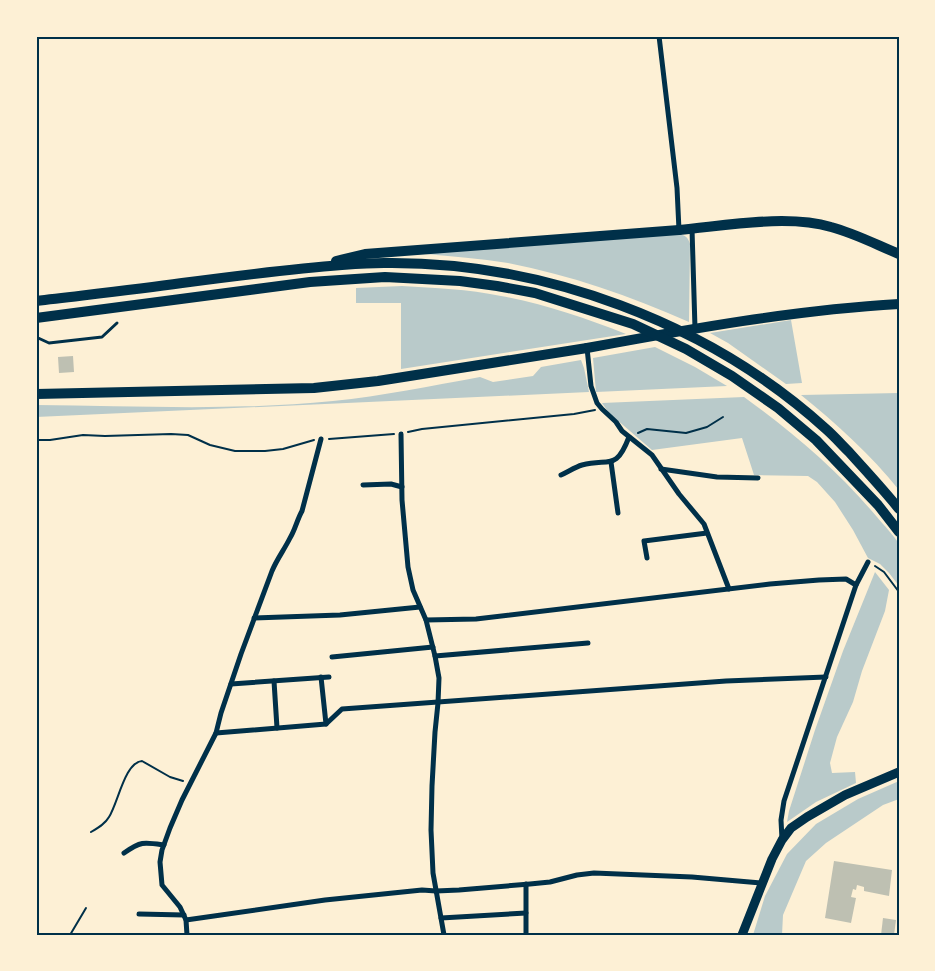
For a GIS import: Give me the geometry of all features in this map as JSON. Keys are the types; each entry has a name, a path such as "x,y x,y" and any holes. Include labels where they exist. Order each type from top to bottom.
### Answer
{"main road":[{"path":"308,267 366,254 782,222 817,224 844,231 899,254"},
{"path":"36,301 308,267 384,262 499,271 539,279 661,321 710,346 756,375 800,407 826,429 899,509"},
{"path":"36,318 310,282 385,277 423,278 497,286 535,293 633,324 686,349 732,376 778,408 816,440 878,505 899,532"},
{"path":"36,394 314,388 378,381 587,348 695,328 852,307 899,304"},
{"path":"742,935 761,883 790,828 845,795 899,772"}],"street":[{"path":"659,36 677,188 679,230"},
{"path":"692,229 695,328"},
{"path":"587,348 592,386 597,403 616,422 622,431 652,455 679,494 704,524 729,589"},
{"path":"401,434 402,487 408,567 413,590 426,620 439,678 431,830 433,874 444,935"},
{"path":"560,475 579,466 611,462 623,452 629,437"},
{"path":"187,935 185,917 162,885 160,862 164,845 191,782 216,733 254,618 277,559 291,536 302,512 321,439"},
{"path":"611,462 618,513"},
{"path":"661,469 717,477 758,478"},
{"path":"363,485 391,484 402,487"},
{"path":"646,558 644,541 708,533"},
{"path":"782,840 781,820 784,801 856,585 868,562"},
{"path":"426,620 476,618 770,584 846,579 856,585"},
{"path":"254,618 340,615 420,607"},
{"path":"435,656 588,643"},
{"path":"332,657 433,648"},
{"path":"321,677 326,724"},
{"path":"231,684 329,677"},
{"path":"216,733 326,724 342,709 716,682 826,677"},
{"path":"274,681 277,728"},
{"path":"124,853 141,843 148,842 164,845"},
{"path":"139,914 185,917 422,890 436,891 550,882 594,873 692,877 761,883"},
{"path":"526,884 526,935"},
{"path":"441,918 526,913"}],"lane":[{"path":"36,337 49,343 102,337 117,323"}],"path":[{"path":"629,437 647,429 686,433 707,428 723,417"},
{"path":"868,562 884,572 899,592"},
{"path":"91,832 109,818 128,773 132,765 137,761 142,761 170,777 191,782"},
{"path":"70,935 86,908"}],"shaded area":[{"path":"678,234 686,237 690,244 689,322 600,287 531,268 508,263 409,253"},
{"path":"402,286 464,290 517,299 564,312 626,334 401,369 401,303 356,303 356,288"},
{"path":"791,320 802,383 786,384 728,343 710,333"},
{"path":"655,347 727,386 596,392 593,358"},
{"path":"581,360 589,392 36,417 36,405 222,407 333,401 388,394 480,377 493,382 533,376 541,367"},
{"path":"899,393 899,490 853,440 801,395"},
{"path":"744,397 781,425 831,468 892,534 900,547 899,586 880,564 868,558 835,502 817,482 808,476 754,475 742,438 652,450 609,413 602,403"},
{"path":"875,572 889,590 885,611 862,671 853,702 837,737 830,763 832,773 855,772 856,783 816,802 787,822 815,730 843,651"},
{"path":"899,781 899,799 883,805 826,843 806,861 783,915 782,935 753,935 765,896 787,854 816,824 858,799"}],"building":[{"path":"73,356 74,372 59,373 58,357"},
{"path":"834,861 892,870 889,896 864,891 864,887 857,885 856,890 853,889 851,897 856,898 851,923 825,918"},
{"path":"883,918 896,920 894,935 881,935"}]}
